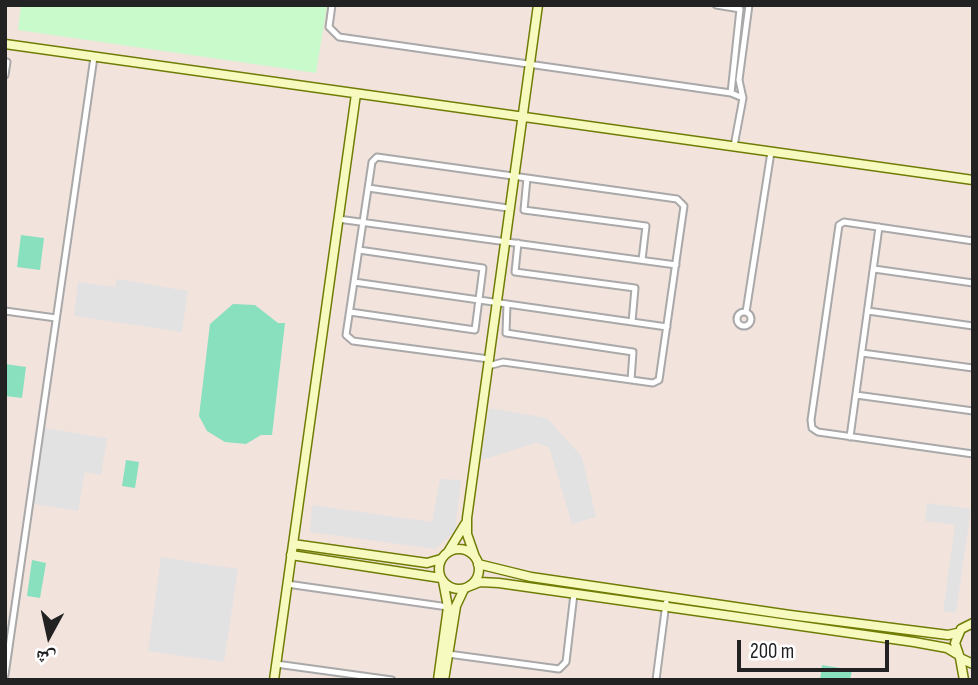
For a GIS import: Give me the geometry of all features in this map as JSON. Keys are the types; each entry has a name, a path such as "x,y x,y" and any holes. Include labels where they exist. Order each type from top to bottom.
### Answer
{"street":[{"path":"332,5 329,27 339,37 731,93 743,98"},
{"path":"444,680 456,606 467,587 478,577 477,561 467,534 467,518 538,5"},
{"path":"716,5 745,6"},
{"path":"731,93 745,6"},
{"path":"734,146 743,98 739,80 745,6"},
{"path":"5,44 973,180"},
{"path":"5,675 7,645 94,57"},
{"path":"5,75 7,62"},
{"path":"274,680 356,94"},
{"path":"746,312 771,152"},
{"path":"377,158 513,176 677,199 684,206 659,380 653,383 353,341 346,335 372,162 377,158"},
{"path":"527,178 524,210 646,226 642,260"},
{"path":"368,188 508,208"},
{"path":"338,219 676,265"},
{"path":"973,241 845,222 837,231 811,420 812,428 818,432 973,454"},
{"path":"850,437 879,227"},
{"path":"518,243 514,272 635,288 632,322"},
{"path":"350,312 475,330 483,268 359,250"},
{"path":"874,269 973,283"},
{"path":"354,282 667,327"},
{"path":"508,304 506,333 633,352 631,380"},
{"path":"868,311 973,326"},
{"path":"5,312 56,318"},
{"path":"862,353 973,369"},
{"path":"489,360 503,362"},
{"path":"856,395 973,411"},
{"path":"438,680 448,607 442,580 444,556 457,540 467,518"},
{"path":"293,544 427,564 459,549 477,561 575,584 948,635 957,633 969,624 973,613"},
{"path":"291,555 442,580 452,588 467,587 480,582 499,583 914,642 947,648 973,664"},
{"path":"287,584 448,607"},
{"path":"447,654 559,669 566,662 575,584"},
{"path":"656,680 667,597"},
{"path":"957,633 955,643 964,680"},
{"path":"276,664 392,680"}],"shaded area":[{"path":"5,5 973,5 973,680 5,680"},
{"path":"117,279 188,291 182,332 74,316 78,282 115,287"},
{"path":"489,408 547,418 582,457 596,517 572,524 549,447 536,443 481,460"},
{"path":"45,428 107,438 101,475 85,472 78,511 33,504"},
{"path":"440,479 461,480 455,531 435,549 310,532 312,505 432,522"},
{"path":"927,503 971,509 956,613 943,611 955,525 925,521"},
{"path":"161,557 238,569 224,662 148,651"}],"green space":[{"path":"21,5 327,5 316,73 18,30"},
{"path":"21,235 44,238 40,270 17,267"},
{"path":"233,304 255,305 278,323 285,323 272,435 261,435 246,444 225,442 207,431 199,416 210,324"},
{"path":"5,364 26,367 22,398 5,396"},
{"path":"126,460 139,462 135,488 122,486"},
{"path":"32,560 46,563 40,598 27,596"},
{"path":"822,665 852,670 850,680 820,680"}]}
